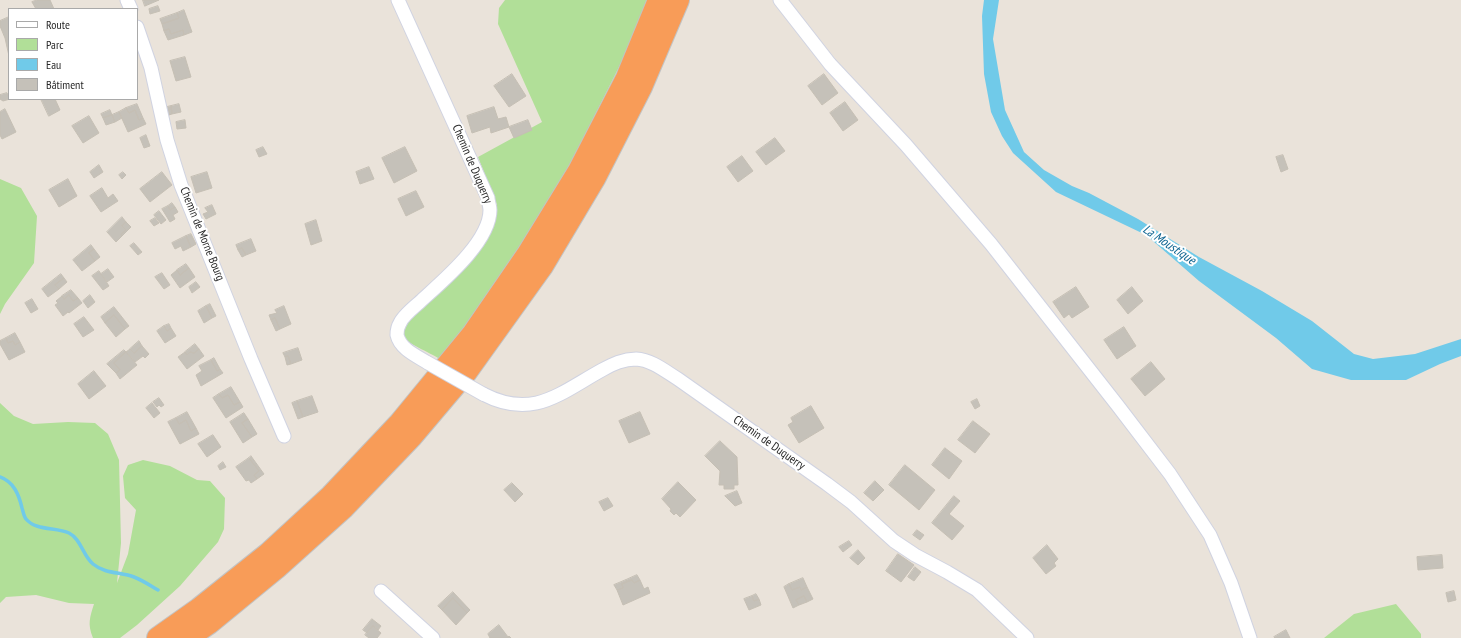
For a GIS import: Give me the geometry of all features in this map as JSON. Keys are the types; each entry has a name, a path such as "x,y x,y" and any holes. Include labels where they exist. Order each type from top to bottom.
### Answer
{"highway":[{"path":"158,638 199,609 268,554 331,496 400,423 473,334 528,254 580,171 627,78 659,0"},
{"path":"187,638 209,623 276,568 344,507 411,437 466,372 542,266 595,177 641,87 678,0"}],"street":[{"name":"Chemin de Duquerry","path":"398,0 484,190 490,209 487,224 474,247 448,277 416,305 400,322 397,334 404,347 428,363 496,401 512,404 546,401 559,396 607,368 626,360 645,360 678,379 827,484 851,502 894,541 915,555 977,590 1027,638"},
{"path":"780,0 830,64 906,145 991,244 1170,474 1210,535 1231,583 1250,638"},
{"name":"Chemin de Morne Bourg","path":"138,30 151,68 167,140 181,185 251,359 284,436"},
{"path":"381,591 433,638"}],"green space":[{"path":"505,0 648,0 624,57 543,219 484,304 440,359 406,340 404,335 404,327 493,224 497,215 497,205 478,157 542,122 498,24 499,8"},
{"path":"0,179 21,188 37,216 34,263 5,304 0,314"},
{"path":"0,403 14,416 33,424 68,422 95,423 108,434 119,460 121,543 117,583 128,554 136,510 125,498 123,476 128,465 143,460 170,466 197,480 210,481 225,498 224,529 218,542 180,586 137,625 120,638 93,638 91,633 90,617 94,604 69,603 36,595 6,597 0,603"},
{"path":"1396,604 1421,634 1421,638 1324,638 1354,614"}],"water":[{"name":"La Moustique","path":"984,0 999,0 993,39 1005,110 1024,152 1044,170 1072,186 1089,193 1138,219 1199,257 1262,291 1312,321 1354,354 1373,359 1415,354 1461,339 1461,356 1406,380 1351,380 1312,369 1276,338 1199,281 1146,235 1056,192 1013,153 1002,136 991,112 984,74 982,16"}],"building":[{"path":"37,0 50,0 54,8 35,8 32,2"},
{"path":"143,0 159,0 145,6"},
{"path":"158,6 160,11 150,14 149,9"},
{"path":"184,10 192,32 184,35 183,30 171,34 169,29 164,31 162,24 179,18 177,13"},
{"path":"177,13 179,18 162,24 160,19"},
{"path":"8,17 8,52 0,26 0,21"},
{"path":"169,29 171,34 183,30 184,35 168,40 164,31"},
{"path":"185,57 191,77 176,81 170,61"},
{"path":"512,74 526,96 509,107 494,86"},
{"path":"824,74 838,93 822,105 808,86"},
{"path":"7,93 8,100 3,101 0,99 0,95"},
{"path":"41,100 55,100 60,110 49,116"},
{"path":"845,102 858,120 843,131 830,113"},
{"path":"137,104 143,118 139,120 135,110 129,113 126,108"},
{"path":"179,104 181,112 172,114 171,106"},
{"path":"171,106 172,114 169,115 167,107"},
{"path":"494,107 498,119 506,117 509,127 491,133 490,127 472,133 467,116"},
{"path":"126,108 129,113 135,110 139,120 143,118 146,124 128,132 119,112"},
{"path":"5,109 16,132 2,139 0,135 0,112"},
{"path":"110,110 112,115 103,118 101,114"},
{"path":"119,112 122,118 115,122 112,115"},
{"path":"112,115 115,122 106,125 103,118"},
{"path":"89,116 99,133 83,143 72,126"},
{"path":"185,120 186,128 177,129 176,122"},
{"path":"528,120 532,130 514,138 509,127"},
{"path":"146,135 150,146 144,148 140,138"},
{"path":"775,138 785,151 766,165 756,152"},
{"path":"263,147 267,154 259,157 256,150"},
{"path":"405,147 417,171 394,183 382,158"},
{"path":"1283,155 1288,169 1281,172 1276,157"},
{"path":"742,156 753,171 738,182 727,167"},
{"path":"99,165 103,172 94,178 90,172"},
{"path":"369,167 374,179 360,184 356,172"},
{"path":"123,172 126,175 122,179 119,175"},
{"path":"162,172 172,185 150,202 140,189"},
{"path":"207,172 212,188 196,193 191,177"},
{"path":"68,179 77,196 59,207 49,190"},
{"path":"102,188 108,198 113,194 118,201 101,212 90,196"},
{"path":"416,191 424,207 406,216 398,199"},
{"path":"172,203 175,207 170,210 168,206"},
{"path":"212,205 216,214 206,219 203,214 208,212 205,208"},
{"path":"168,206 170,210 175,207 178,212 173,215 175,219 170,222 162,209"},
{"path":"159,211 166,220 161,224 154,215"},
{"path":"122,217 126,222 122,226 126,230 121,234 122,236 116,242 107,232"},
{"path":"155,218 159,223 154,226 150,221"},
{"path":"316,220 322,241 311,245 305,224"},
{"path":"126,222 131,227 122,236 121,234 126,230 122,226"},
{"path":"191,234 196,244 191,247 186,236"},
{"path":"186,236 191,247 183,251 181,246 175,249 172,243"},
{"path":"251,239 256,251 246,255 242,248 238,250 236,245"},
{"path":"134,243 142,252 138,255 130,246"},
{"path":"91,245 94,249 89,253 95,261 82,271 73,260"},
{"path":"242,248 246,255 242,257 238,250"},
{"path":"94,249 100,257 95,261 89,253"},
{"path":"186,264 189,268 180,275 177,270"},
{"path":"189,268 195,277 180,288 171,275 177,270 180,275"},
{"path":"108,269 114,277 107,282 101,274"},
{"path":"99,271 109,286 103,290 92,276"},
{"path":"162,273 170,285 164,289 155,277"},
{"path":"61,274 64,278 55,285 59,289 48,297 42,289"},
{"path":"64,278 67,282 59,289 55,285"},
{"path":"196,282 200,287 192,293 189,287"},
{"path":"1076,287 1089,307 1072,318 1069,314 1064,318 1053,302"},
{"path":"1132,287 1143,301 1128,314 1117,300"},
{"path":"71,290 78,298 73,301 69,295 64,299 62,296"},
{"path":"69,295 73,301 78,298 82,303 63,316 55,305 58,303 56,301 62,296 64,299"},
{"path":"90,295 95,302 88,308 83,301"},
{"path":"32,299 38,309 31,313 25,303"},
{"path":"210,304 216,316 212,318 206,306"},
{"path":"206,306 212,318 204,323 198,311"},
{"path":"284,306 291,324 280,329 275,318 271,320 269,315 277,313 275,310"},
{"path":"114,307 129,326 125,329 114,315 105,323 101,317"},
{"path":"114,315 125,329 116,337 105,323"},
{"path":"84,317 94,330 83,337 74,324"},
{"path":"275,318 280,329 276,331 271,320"},
{"path":"169,324 171,328 167,331 164,326"},
{"path":"164,326 167,331 171,328 176,336 165,343 157,331"},
{"path":"1124,327 1136,346 1117,359 1104,340"},
{"path":"15,333 20,342 15,345 13,341 8,343 6,338"},
{"path":"6,338 8,343 13,341 15,345 20,342 25,352 9,360 0,344 0,341"},
{"path":"139,341 142,346 134,353 130,349"},
{"path":"195,344 199,349 194,353 190,352 187,355 185,352"},
{"path":"142,346 149,354 145,358 143,356 135,362 126,352 130,349 134,353"},
{"path":"298,348 302,360 291,364 288,356 285,357 283,353"},
{"path":"199,349 204,356 187,369 178,357 185,352 187,355 190,352 194,353"},
{"path":"124,350 126,352 114,363 120,370 116,373 107,364"},
{"path":"126,352 137,365 120,379 116,373 120,370 114,363"},
{"path":"288,356 291,364 287,365 285,357"},
{"path":"214,358 220,369 217,371 211,360"},
{"path":"211,360 217,371 220,369 223,373 201,386 196,375 202,371 199,366"},
{"path":"1151,362 1165,379 1145,396 1131,379"},
{"path":"94,371 106,386 89,399 78,384"},
{"path":"231,387 240,402 234,405 228,395 222,398 219,394"},
{"path":"219,394 222,398 228,395 234,405 240,402 243,407 226,418 213,398"},
{"path":"312,396 318,412 303,417 297,401"},
{"path":"159,398 164,405 161,407 159,405 157,407 153,402"},
{"path":"977,399 980,406 975,409 971,402"},
{"path":"297,401 303,417 298,419 292,403"},
{"path":"152,403 160,413 154,418 146,408"},
{"path":"811,406 824,428 799,443 788,425 793,422 791,418"},
{"path":"187,412 196,428 191,431 186,420 179,424 176,418"},
{"path":"640,412 650,434 629,443 619,421"},
{"path":"244,413 248,419 242,423 252,437 243,443 230,422"},
{"path":"176,418 179,424 186,420 191,431 196,428 199,434 180,444 168,422"},
{"path":"248,419 257,434 252,437 242,423"},
{"path":"973,421 990,434 975,453 958,440"},
{"path":"213,435 221,447 207,457 198,444"},
{"path":"720,441 737,457 738,485 734,485 734,489 724,489 724,485 719,485 720,471 705,456"},
{"path":"945,448 962,461 949,479 932,465"},
{"path":"251,456 264,474 257,479 254,475 259,471 249,458"},
{"path":"249,458 259,471 254,475 257,479 251,483 249,480 246,481 236,467"},
{"path":"223,462 226,467 220,470 218,466"},
{"path":"905,465 935,490 919,510 889,485"},
{"path":"875,481 884,490 873,501 864,493"},
{"path":"678,482 696,500 680,517 676,513 674,515 670,511 671,509 662,499"},
{"path":"512,483 523,494 515,502 504,490"},
{"path":"737,491 742,503 735,506 725,496"},
{"path":"954,496 960,501 949,514 964,526 952,540 932,523"},
{"path":"608,498 613,506 604,511 599,502"},
{"path":"917,530 924,535 920,540 913,535"},
{"path":"849,541 852,545 843,552 839,547"},
{"path":"1047,545 1058,559 1054,563 1056,566 1046,574 1033,558"},
{"path":"858,550 865,558 858,565 850,558"},
{"path":"898,554 914,565 901,582 886,571"},
{"path":"1442,555 1443,568 1418,570 1417,557"},
{"path":"915,567 921,572 914,581 908,577"},
{"path":"637,575 640,580 634,583 632,580 627,582 626,580"},
{"path":"803,578 807,587 801,590 800,587 792,590 789,584"},
{"path":"626,580 627,582 622,584 623,588 617,590 614,585"},
{"path":"632,580 634,583 640,580 644,589 648,587 650,593 623,605 617,590 623,588 622,584"},
{"path":"789,584 792,590 800,587 801,590 807,587 813,599 807,602 804,596 796,600 799,605 793,608 784,587"},
{"path":"1454,591 1456,600 1448,602 1446,593"},
{"path":"453,592 470,610 467,613 453,598 442,610 438,606"},
{"path":"756,594 759,599 754,601 752,596"},
{"path":"752,596 754,601 759,599 761,605 749,610 744,599"},
{"path":"804,596 807,602 799,605 796,600"},
{"path":"453,598 467,613 456,625 442,610"},
{"path":"372,619 381,626 378,630 373,626 367,633 363,630"},
{"path":"499,625 508,637 509,636 511,638 490,638 488,634"},
{"path":"373,626 381,633 377,638 369,638 365,635"},
{"path":"1286,630 1290,638 1274,637"}],"waterway":[{"path":"0,477 9,482 15,490 25,517 30,523 69,533 76,539 93,564 103,570 129,575 158,590"}]}
